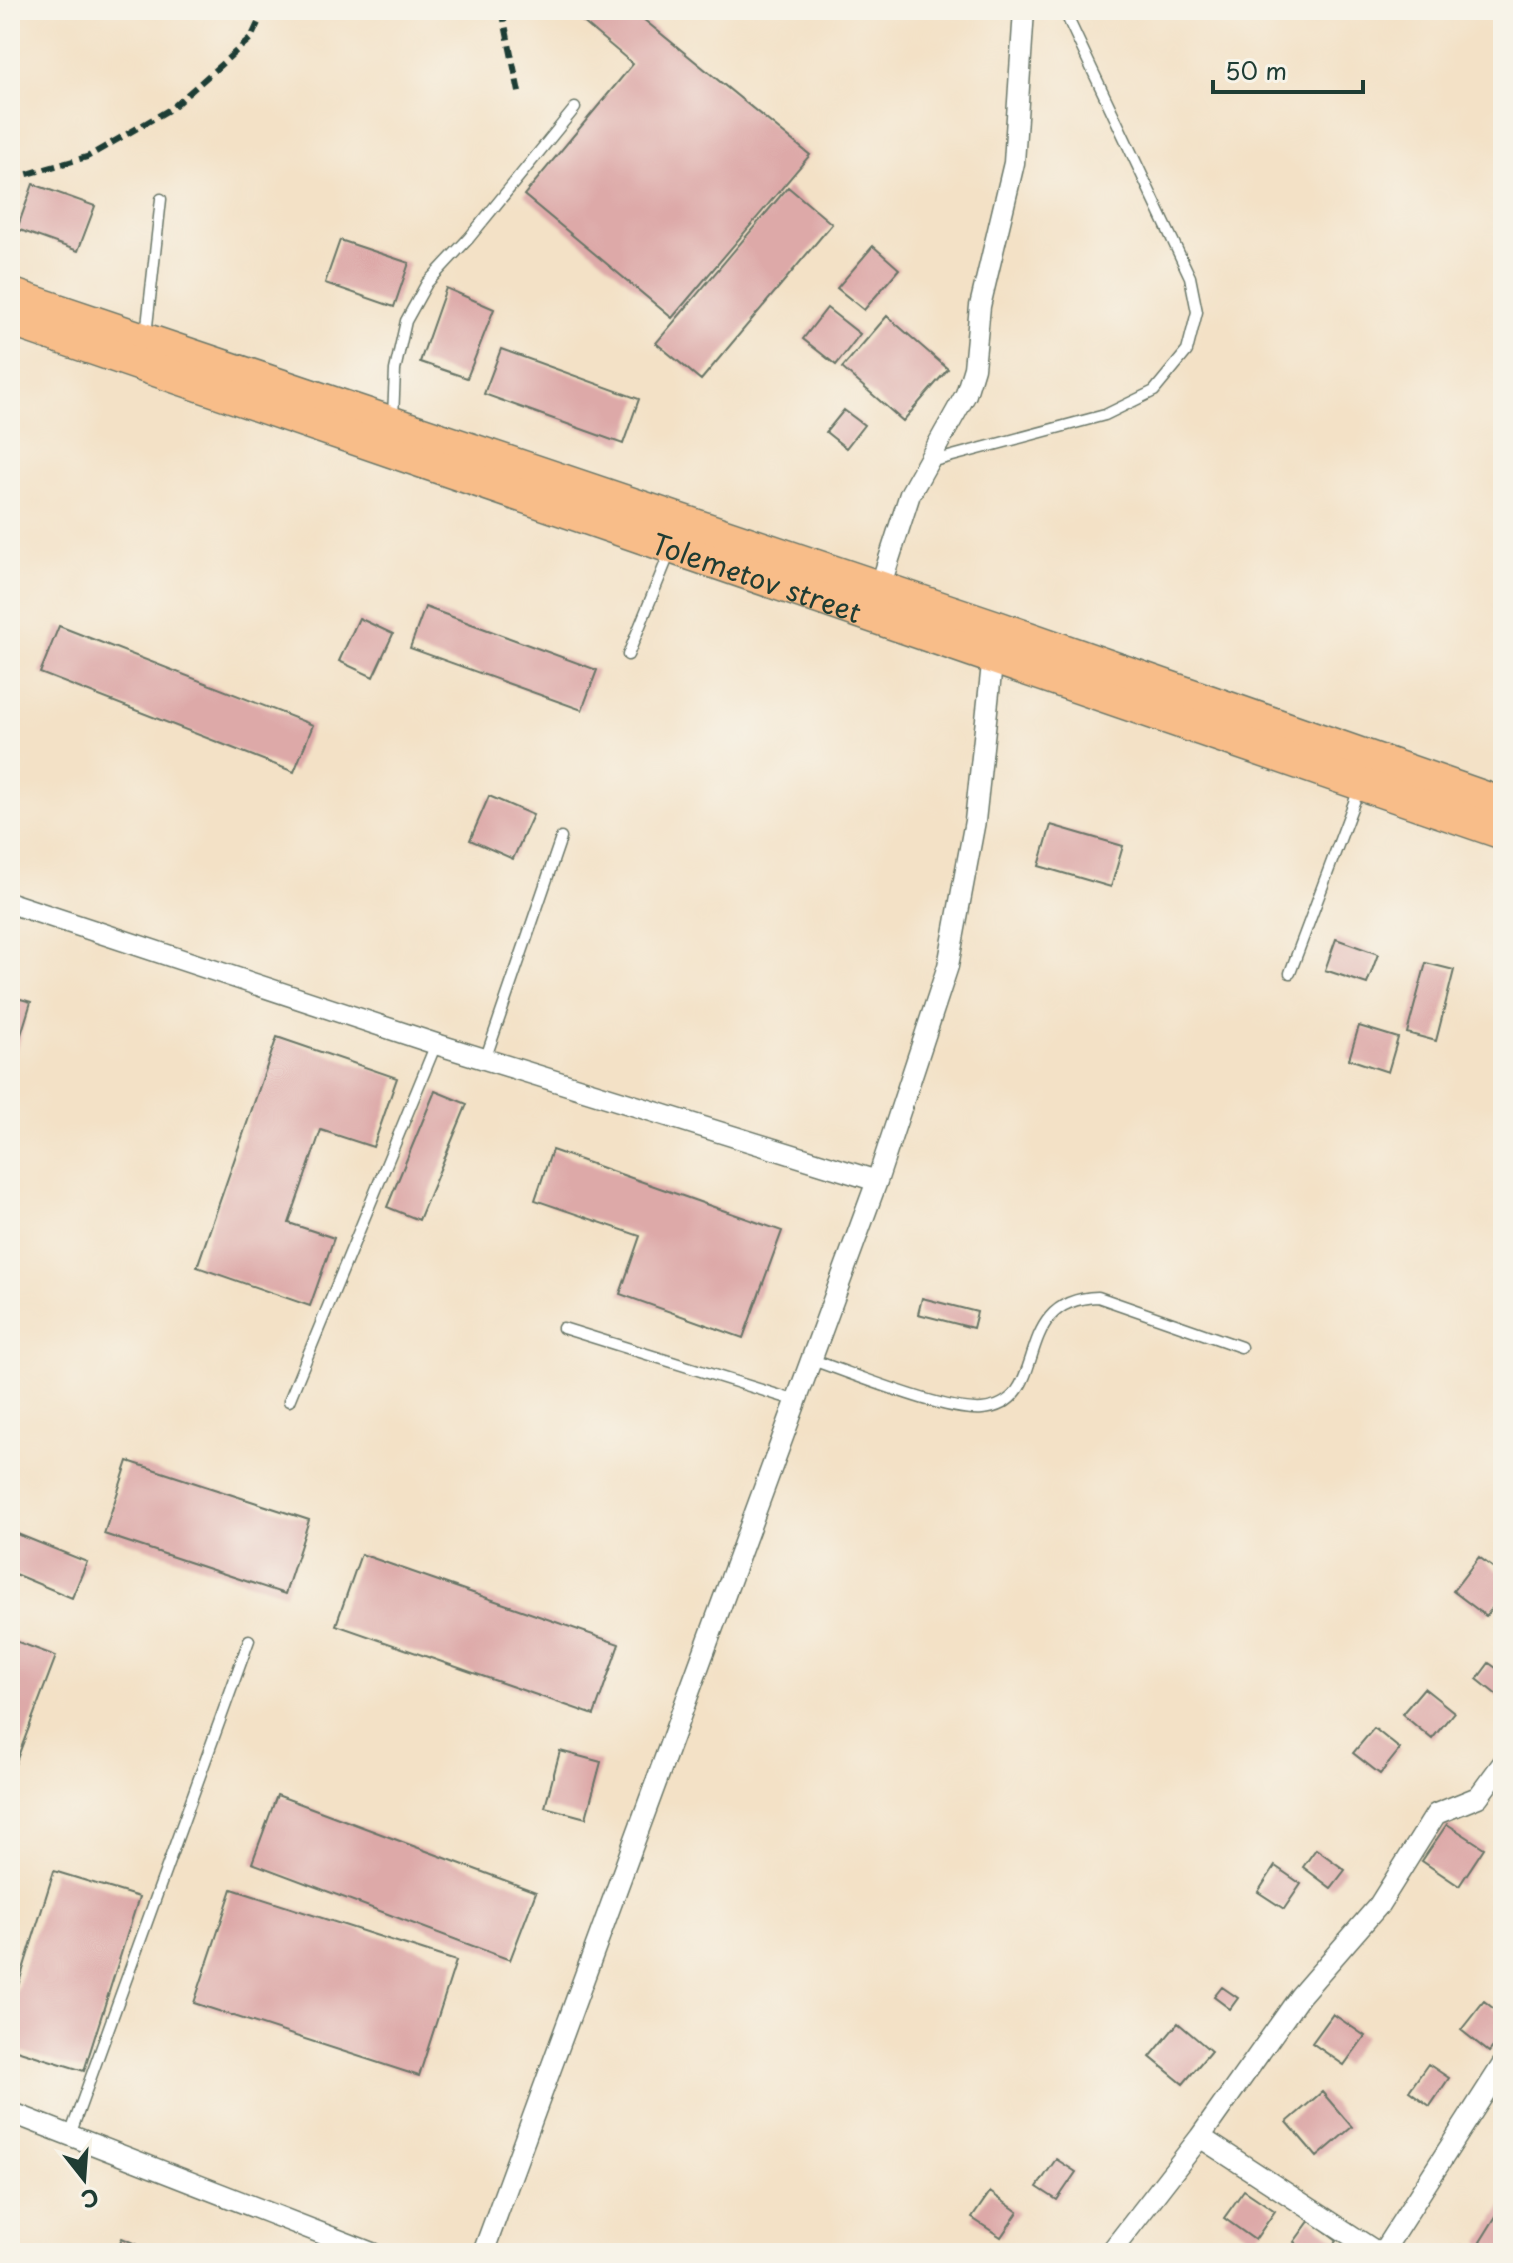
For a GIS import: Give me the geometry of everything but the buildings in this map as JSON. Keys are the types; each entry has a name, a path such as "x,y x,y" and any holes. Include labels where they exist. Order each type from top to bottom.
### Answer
{"main road":[{"name":"Tolemetov street","path":"10,294 880,587 995,641 1362,784 1503,833"},
{"name":"Tolemetov street","path":"10,320 673,547 995,641 1503,804"}],"street":[{"path":"880,587 910,494 966,394 974,368 980,306 1014,163 1024,10"},
{"path":"483,2253 877,1181 948,966 975,821 995,641"},
{"path":"10,903 485,1060 877,1181"},
{"path":"1110,2253 1200,2137 1300,1996 1379,1905 1436,1814 1478,1797 1503,1763"},
{"path":"1200,2137 1380,2253 1503,2064"},
{"path":"10,2112 372,2253"}],"lane":[{"path":"925,464 1105,415 1154,391 1187,351 1197,312 1190,277 1064,10"},
{"path":"393,424 395,370 406,321 427,283 469,238 575,108"},
{"path":"145,341 161,199"},
{"path":"628,655 673,547"},
{"path":"1290,973 1362,784"},
{"path":"485,1060 561,838"},
{"path":"289,1401 436,1044"},
{"path":"812,1360 956,1407 983,1409 1005,1402 1024,1382 1041,1324 1059,1305 1089,1297 1098,1297 1241,1347"},
{"path":"563,1328 797,1401"},
{"path":"70,2135 249,1640"}],"railway":[{"path":"10,179 87,157 172,108 251,38 264,10"},
{"path":"502,10 520,97"}]}
